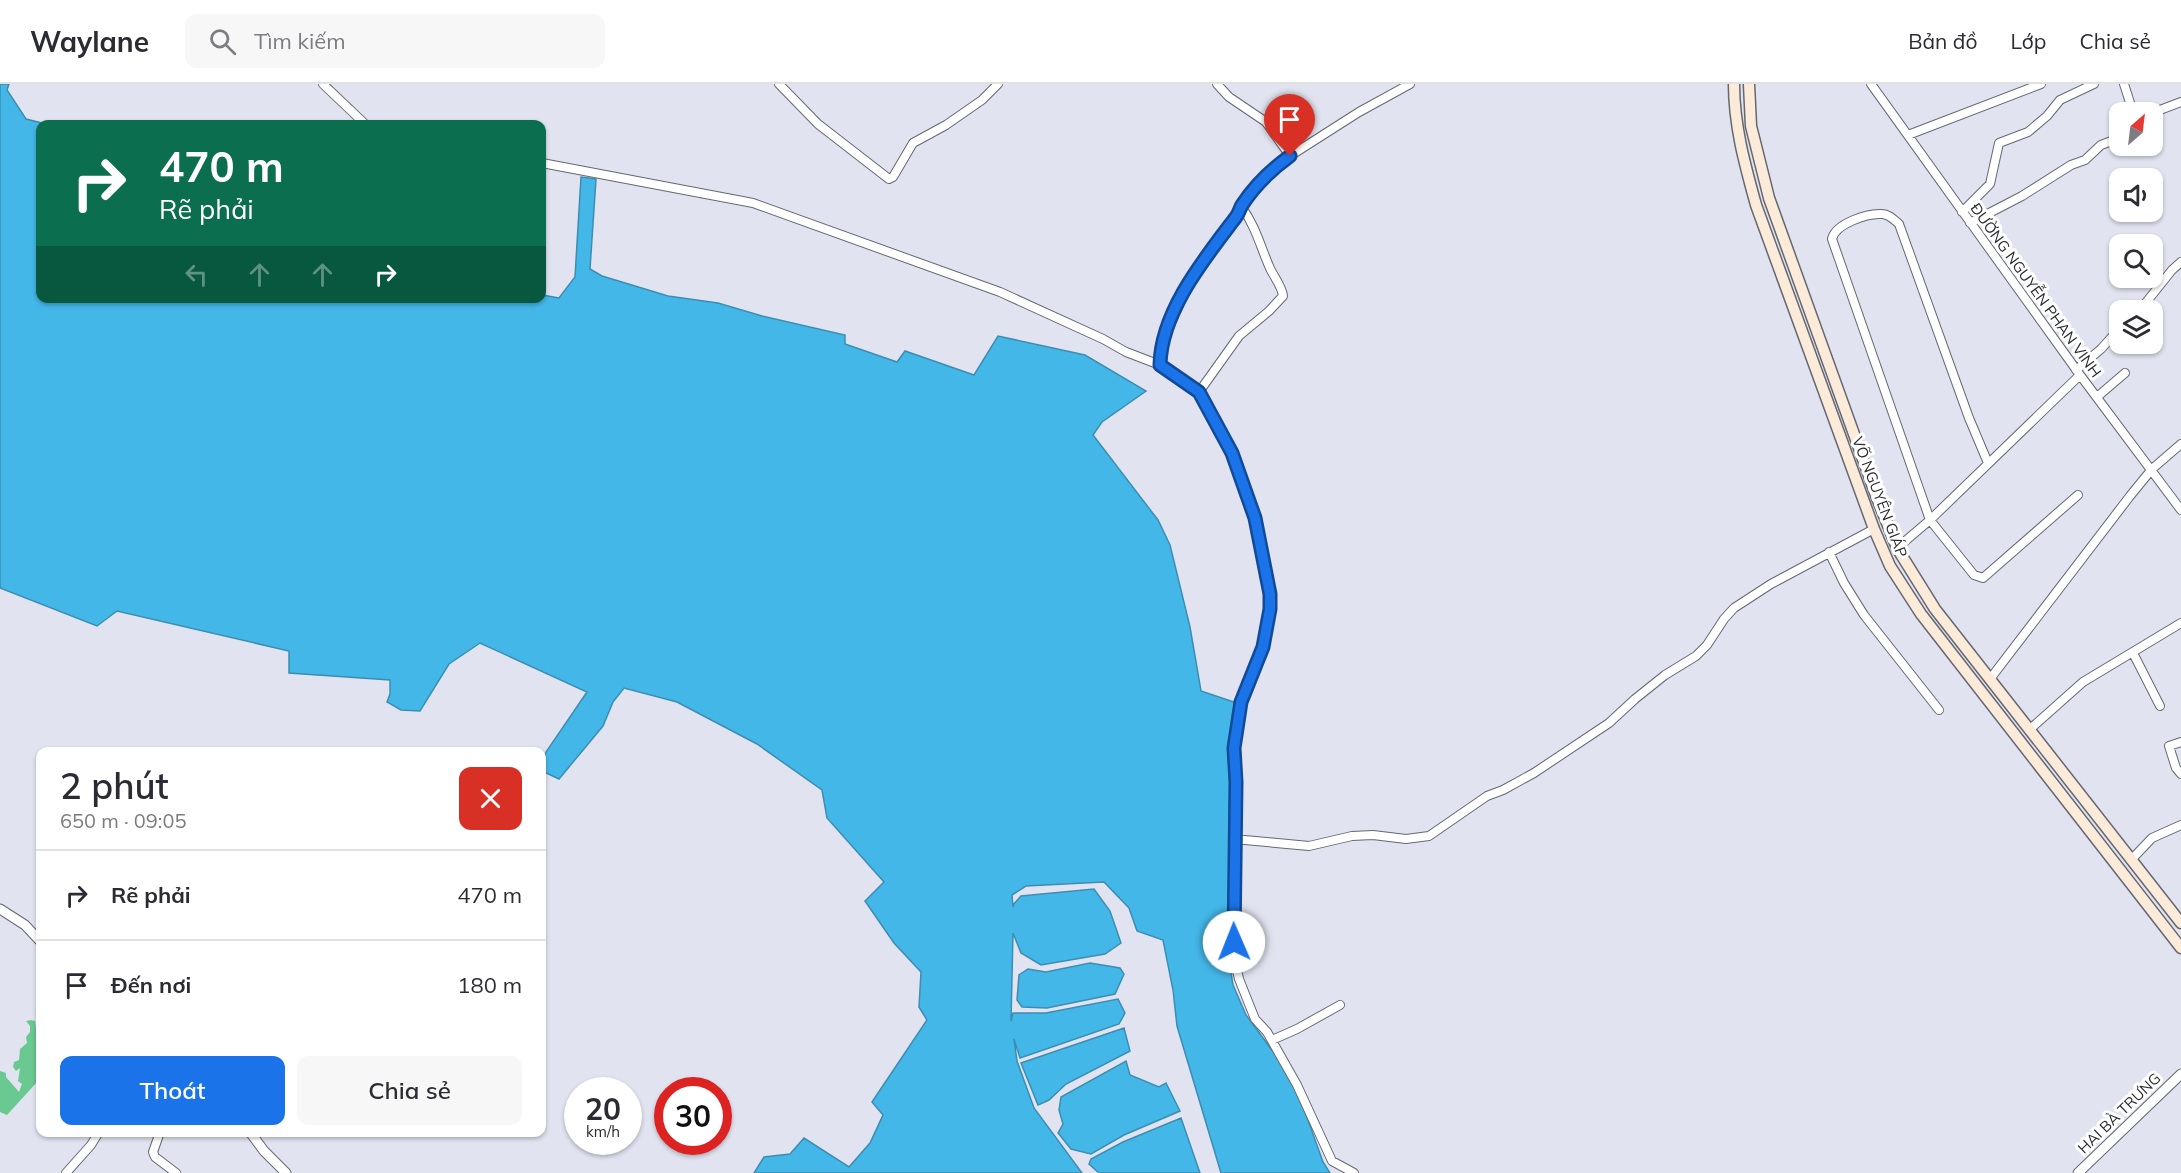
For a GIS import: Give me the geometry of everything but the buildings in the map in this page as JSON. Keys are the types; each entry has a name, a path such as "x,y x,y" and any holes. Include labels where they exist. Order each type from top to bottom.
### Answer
{"main road":[{"name":"VÕ NGUYÊN GIÁP","path":"1734,84 1737,130 1756,205 1885,554 1921,614 2181,948"},
{"name":"VÕ NGUYÊN GIÁP","path":"1749,84 1751,126 1769,198 1897,548 1935,609 2181,923"},
{"path":"1885,554 1897,548"}],"street":[{"path":"323,84 361,120"},
{"path":"779,84 818,124 889,179 913,142 946,125 982,100 998,84"},
{"path":"1216,84 1229,97 1266,122 1290,156"},
{"path":"1160,365 1162,343 1187,285 1207,254 1238,214 1241,206 1262,180 1290,156 1359,112 1410,84"},
{"name":"ĐƯỜNG NGUYỄN PHAN VINH","path":"1871,84 2078,372 2181,510"},
{"path":"1908,135 2041,84"},
{"path":"1962,212 1990,184 1999,143 2028,132 2047,116 2060,99 2094,84"},
{"path":"2124,84 2130,102"},
{"path":"2163,109 2181,102"},
{"path":"1970,223 2071,165 2085,160 2101,145 2109,142"},
{"path":"546,164 753,203 971,281 1103,339 1126,352 1160,365 1199,392 1232,453 1255,518 1270,594 1270,609 1263,647 1241,702 1236,727 1234,958 1239,979 1255,1019 1272,1040 1298,1085 1332,1161 1354,1173"},
{"path":"1199,392 1239,336 1283,296 1257,232 1241,206"},
{"path":"1988,463 1969,418 1899,224 1891,217 1880,213 1838,227 1832,239 1930,520 1974,574 1983,578 2078,495"},
{"path":"2148,300 2181,262"},
{"path":"1897,548 1930,520 2109,341"},
{"path":"2097,397 2125,373"},
{"path":"1990,679 2152,470 2181,444"},
{"path":"1234,840 1309,846 1352,836 1406,839 1429,836 1487,796 1507,788 1600,729 1665,675 1696,656 1734,608 1771,584 1874,529"},
{"path":"1829,552 1844,583 1864,615 1939,710"},
{"path":"2029,730 2083,682 2181,623"},
{"path":"2133,653 2160,706"},
{"path":"2181,742 2169,746 2176,768 2181,774"},
{"path":"2131,860 2152,838 2181,825"},
{"path":"0,909 25,925 36,937"},
{"path":"1272,1040 1340,1005"},
{"name":"HAI BÀ TRƯNG","path":"2078,1173 2181,1074"},
{"path":"66,1173 96,1137"},
{"path":"158,1137 153,1152 155,1157 176,1173"},
{"path":"254,1137 286,1173"}],"green space":[{"path":"26,1021 35,1021 36,1083 7,1115 0,1112 0,1071 6,1073 6,1077 19,1092 22,1084 18,1081 20,1068 16,1071 13,1067 14,1062 19,1060 20,1049 27,1043 26,1037 30,1032 30,1026"}],"water":[{"path":"0,84 9,84 7,90 26,119 36,122 36,303 546,303 546,296 559,298 575,277 581,177 596,179 590,269 602,276 668,296 718,303 762,316 845,335 845,344 897,362 905,351 974,375 998,336 1085,355 1146,391 1102,422 1093,435 1158,520 1170,545 1190,627 1201,691 1234,702 1229,845 1229,960 1233,985 1246,1015 1283,1065 1304,1109 1323,1162 1330,1173 1221,1173 1177,1026 1173,990 1163,940 1137,931 1129,908 1104,882 1026,886 1012,895 1013,907 1021,896 1094,889 1110,911 1121,943 1105,954 1041,965 1021,953 1013,933 1011,1021 1013,1013 1046,1013 1118,999 1125,1013 1119,1024 1020,1058 1014,1039 1017,1061 1034,1108 1082,1173 754,1173 764,1157 790,1154 804,1138 849,1167 870,1143 883,1115 872,1102 927,1020 919,1007 921,972 894,943 865,901 884,882 827,818 822,790 757,744 677,702 624,688 613,702 603,726 559,779 546,773 546,752 587,692 480,643 449,664 420,711 401,710 387,702 390,694 390,680 289,673 289,651 117,611 97,626 0,588"},
{"path":"1090,963 1120,968 1124,974 1115,994 1047,1008 1022,1007 1017,1000 1019,975 1028,969 1046,972"},
{"path":"1124,1028 1130,1051 1066,1084 1049,1100 1038,1105 1021,1063"},
{"path":"1126,1061 1130,1075 1159,1087 1166,1083 1180,1111 1124,1135 1091,1154 1071,1149 1058,1133 1063,1124 1059,1110 1061,1097"},
{"path":"1181,1118 1200,1173 1099,1173 1089,1164 1091,1159 1123,1142"}],"route":[{"path":"1234,942 1236,782 1234,748 1236,727 1241,702 1263,647 1270,609 1270,594 1255,518 1232,453 1199,392 1160,365 1160,354 1168,327 1183,293 1207,254 1262,180 1290,156"}]}
